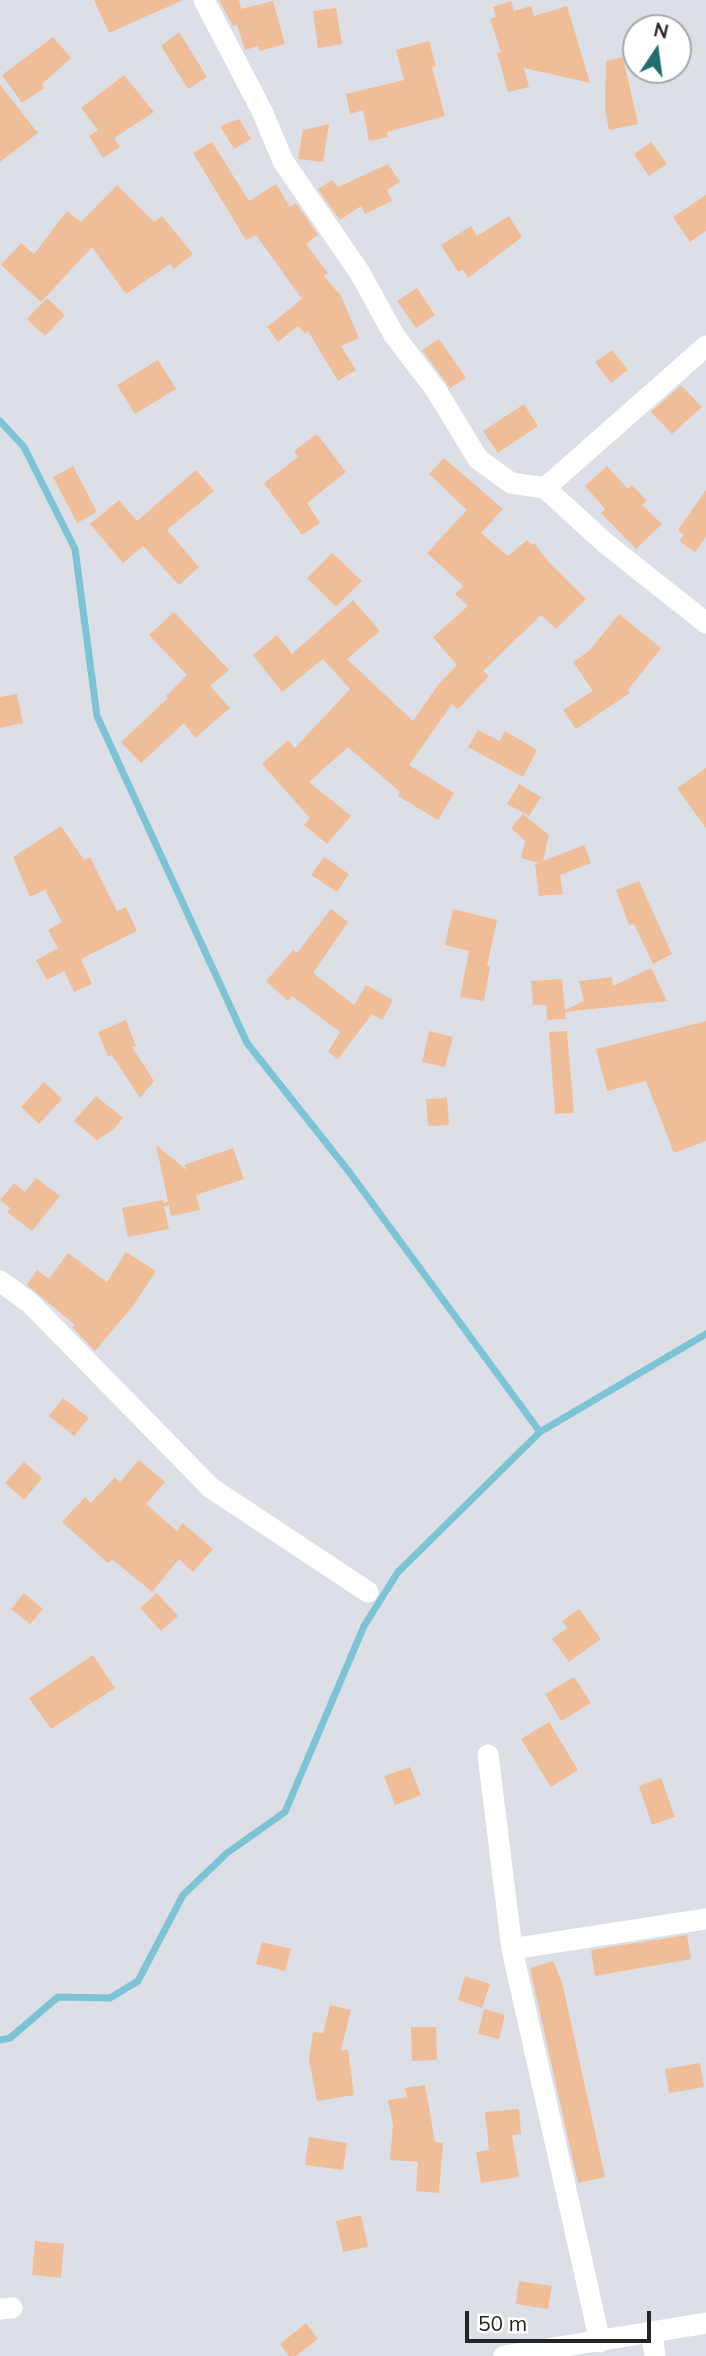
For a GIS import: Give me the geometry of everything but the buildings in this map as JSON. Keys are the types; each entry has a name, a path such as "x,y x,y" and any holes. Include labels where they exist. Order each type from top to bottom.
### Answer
{"street":[{"path":"204,0 262,111 283,161 360,273 394,335 436,390 478,459 511,483 545,488 604,542 706,623"},
{"path":"545,488 706,346"},
{"path":"0,1281 30,1303 211,1488 368,1592"},
{"path":"488,1755 512,1948 600,2342"},
{"path":"512,1948 706,1919"},
{"path":"504,2356 652,2334 706,2323"},
{"path":"652,2334 655,2356"}],"waterway":[{"path":"0,421 24,447 75,549 97,716 247,1043 350,1173 540,1432"},
{"path":"0,2040 10,2038 58,1997 110,1998 138,1981 183,1895 227,1853 285,1812 364,1626 398,1572 540,1432 706,1334"}]}
